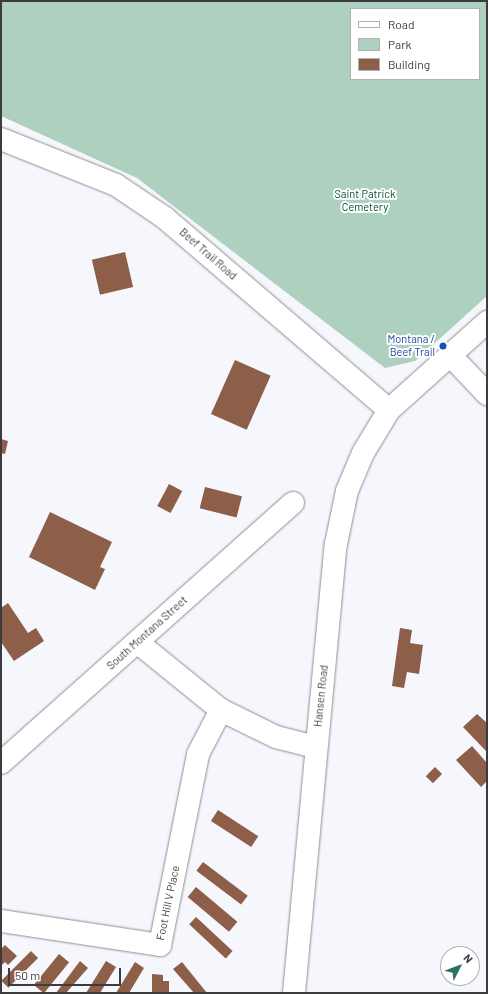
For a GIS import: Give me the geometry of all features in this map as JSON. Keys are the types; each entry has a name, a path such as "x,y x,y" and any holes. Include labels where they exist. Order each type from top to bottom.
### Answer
{"street":[{"name":"Beef Trail Road","path":"1,139 116,185 165,218 389,410"},
{"path":"389,410 487,322"},
{"path":"450,355 487,394"},
{"name":"Hansen Road","path":"294,993 315,747 336,544 347,491 363,453 389,410"},
{"name":"South Montana Street","path":"1,763 293,503"},
{"path":"137,642 221,710 276,737 315,747"},
{"name":"Foot Hill V Place","path":"1,921 160,945 198,754 221,710"}],"green space":[{"name":"Saint Patrick Cemetery","path":"1,1 487,1 487,296 415,361 385,368 137,178 1,116"}],"building":[{"path":"125,252 133,287 100,295 92,260"},
{"path":"235,360 271,376 247,430 211,414"},
{"path":"1,439 8,441 5,454 1,453"},
{"path":"169,484 182,491 171,513 157,506"},
{"path":"205,487 242,496 237,518 200,508"},
{"path":"50,512 112,542 100,567 105,569 95,590 29,557"},
{"path":"8,603 28,633 36,628 44,641 14,661 1,642 1,608"},
{"path":"400,628 412,630 410,643 423,645 419,674 407,672 404,688 392,686"},
{"path":"477,714 487,723 486,751 463,727"},
{"path":"472,746 487,763 487,781 481,787 456,760"},
{"path":"435,767 442,774 433,783 426,776"},
{"path":"218,810 258,836 251,847 211,821"},
{"path":"203,862 248,896 241,904 196,871"},
{"path":"196,887 237,922 229,932 188,897"},
{"path":"196,917 233,951 226,958 189,924"},
{"path":"5,945 17,956 8,965 5,962 1,966 1,949"},
{"path":"31,951 38,958 8,988 1,981"},
{"path":"59,954 69,962 44,993 34,985"},
{"path":"80,961 88,968 66,993 56,993"},
{"path":"106,961 116,967 100,993 86,993"},
{"path":"135,962 144,968 129,993 116,993"},
{"path":"182,962 207,993 194,993 173,969"},
{"path":"152,974 163,975 163,981 169,981 169,993 152,993"}],"place":[{"name":"Montana / Beef Trail","path":"443,346"}]}
